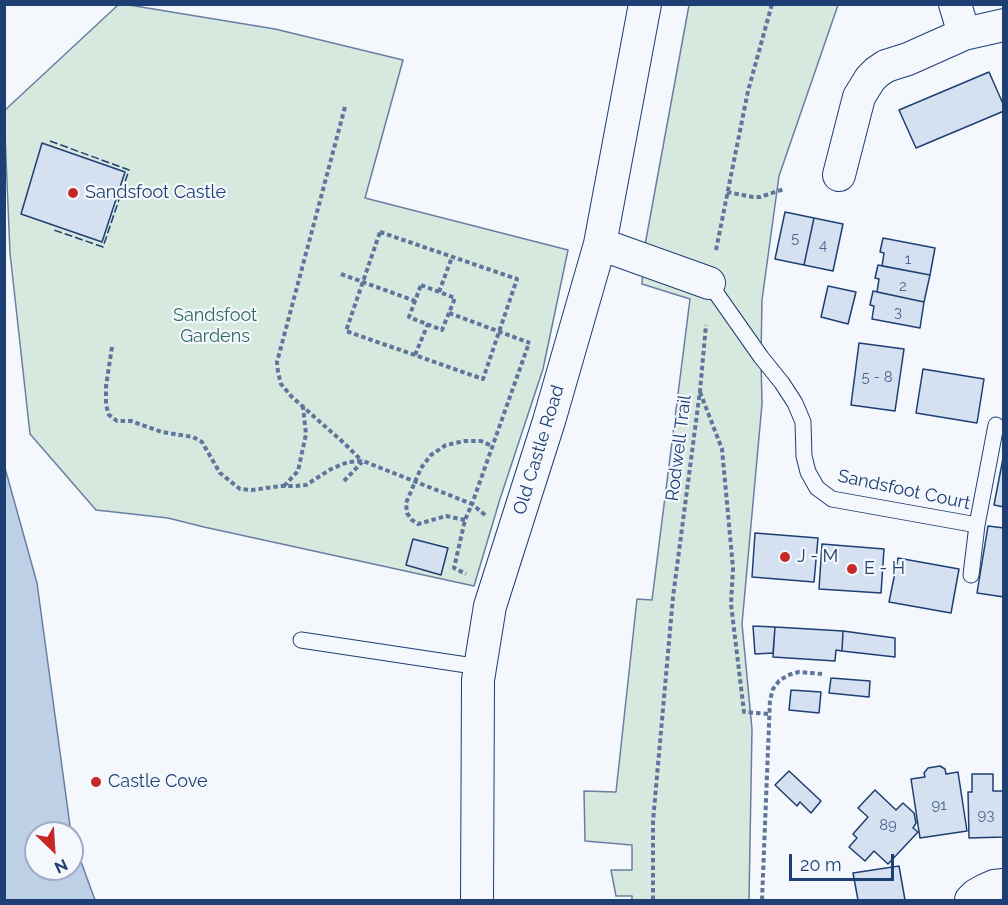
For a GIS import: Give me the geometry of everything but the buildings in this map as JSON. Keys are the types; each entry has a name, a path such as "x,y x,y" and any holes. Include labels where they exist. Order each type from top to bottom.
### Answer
{"street":[{"name":"Old Castle Road","path":"477,900 478,680 490,606 549,421 600,244 645,4"},
{"path":"955,4 964,34"},
{"path":"839,175 859,98 870,80 886,66 908,59 964,34 1004,25"},
{"path":"600,244 709,283"},
{"path":"971,900 984,890 1004,885"}],"lane":[{"name":"Sandsfoot Court","path":"709,283 795,403 803,422 804,456 808,472 817,488 832,499 977,525 996,425"},
{"path":"971,575 977,525"},
{"path":"301,640 480,667"}],"path":[{"name":"Rodwell Trail","path":"653,900 652,821 672,609 700,391 709,283 748,91 772,4"},
{"path":"345,106 277,362 281,384 291,396 363,461 472,504"},
{"path":"728,192 760,197 784,189"},
{"path":"380,232 518,279 483,379 346,331 363,281 380,232"},
{"path":"439,292 452,257"},
{"path":"341,274 415,301"},
{"path":"421,285 439,292 455,298 442,330 409,317 421,285"},
{"path":"449,313 567,357"},
{"path":"415,355 428,324"},
{"path":"496,589 454,568 465,520 529,343"},
{"path":"112,347 106,386 106,405 109,415 117,421 131,421 162,432 193,437 202,442 220,473 240,489 306,485 331,469 348,462 363,461"},
{"path":"700,391 722,449 733,568 731,604 744,712 769,714"},
{"path":"285,486 298,471 306,434 303,406"},
{"path":"465,520 446,516 418,524 407,513 406,503 414,481 430,455 446,445 465,441 481,441 492,446"},
{"path":"344,481 363,461"},
{"path":"762,900 770,700 773,689 788,675 799,672 822,674"}],"green space":[{"name":"Sandsfoot Gardens","path":"118,5 275,29 403,60 365,198 568,250 543,369 474,586 168,518 96,510 30,434 10,253 4,111"},
{"path":"689,5 838,5 779,176 762,300 762,404 742,624 752,729 749,900 632,900 632,896 616,896 611,870 632,870 632,845 585,841 584,791 616,792 637,599 652,600 690,299 642,284 645,245"}],"water":[{"path":"5,468 37,583 69,821 24,821 24,881 84,881 84,870 95,900 5,900"}],"fence":[{"path":"50,141 129,170 103,247 54,230"}],"place":[{"name":"Sandsfoot Castle","path":"73,193"},
{"name":"J - M","path":"785,557"},
{"name":"E - H","path":"852,569"},
{"name":"Castle Cove","path":"96,782"}]}
